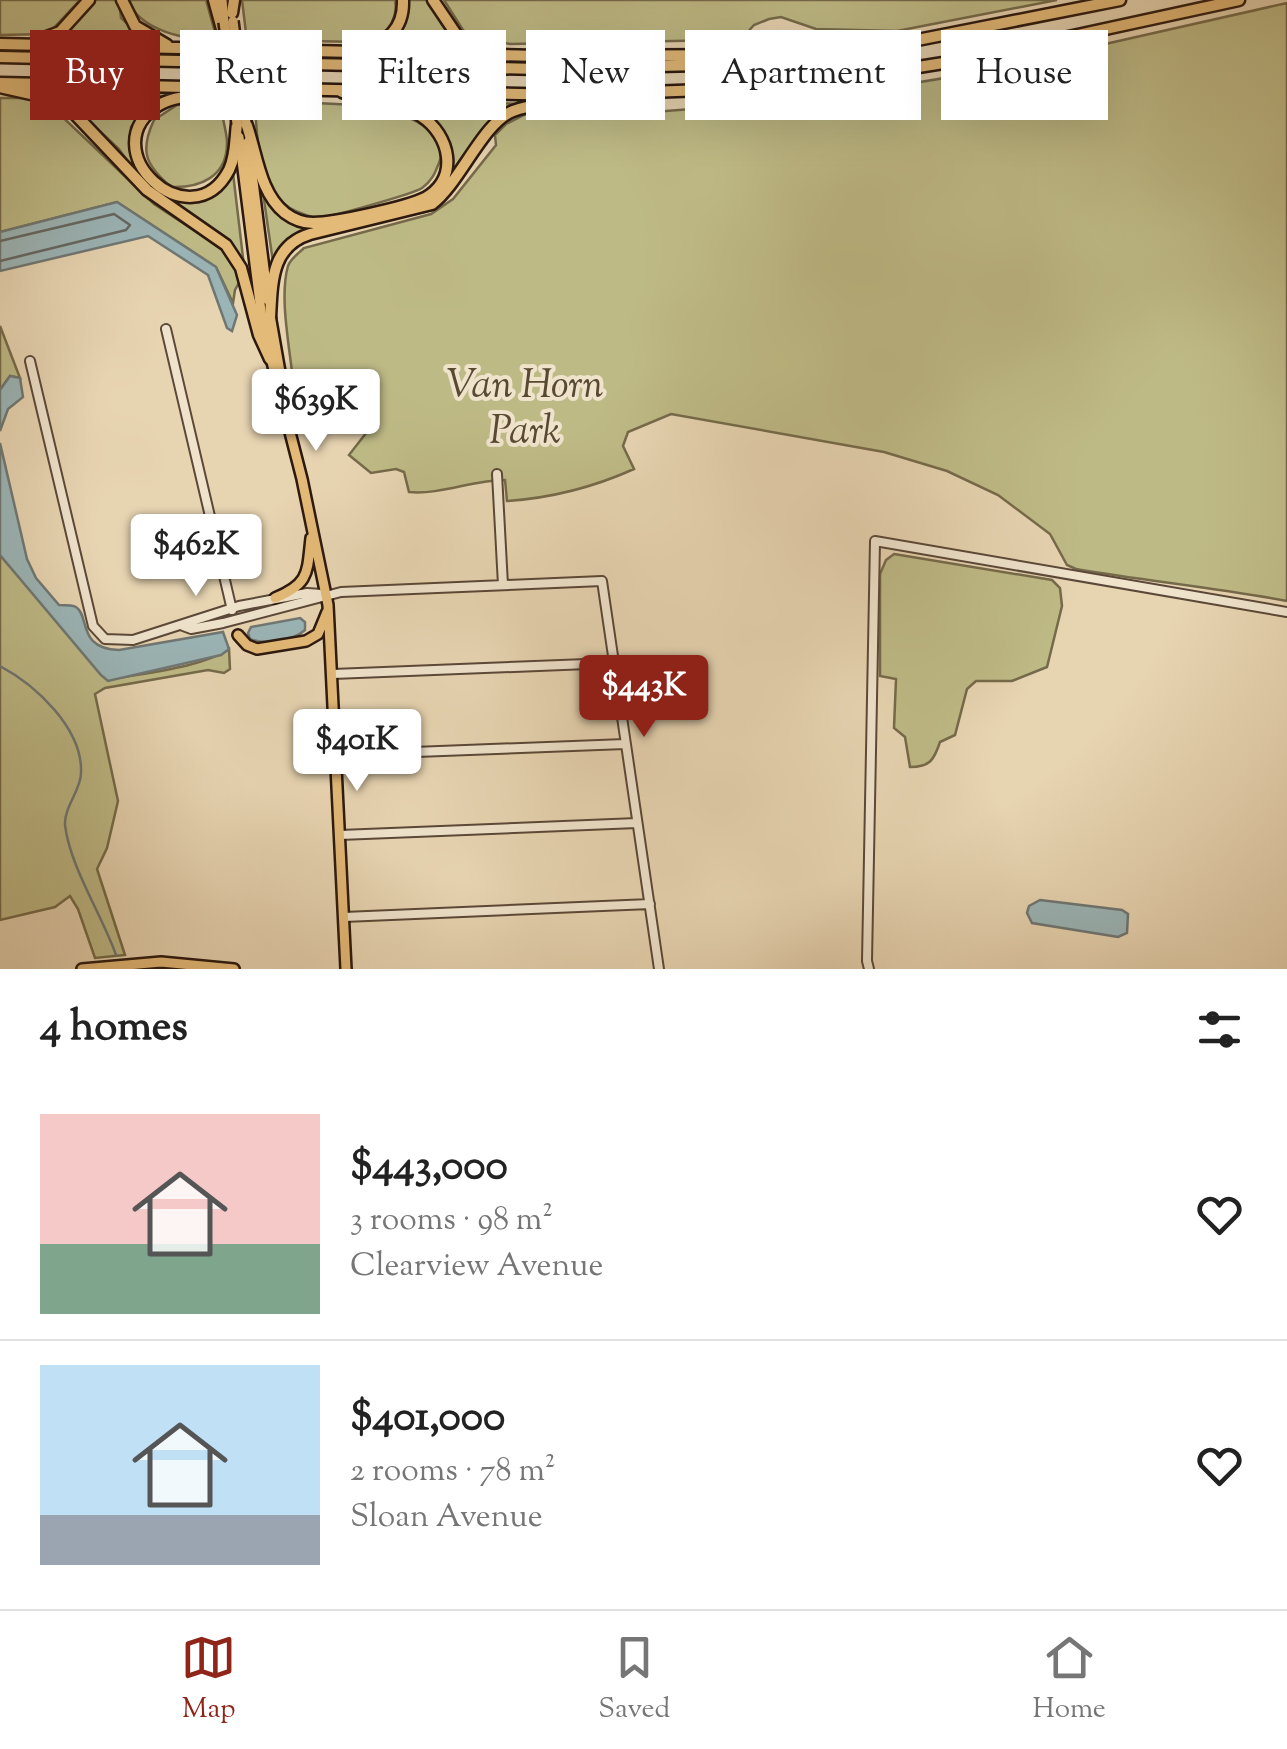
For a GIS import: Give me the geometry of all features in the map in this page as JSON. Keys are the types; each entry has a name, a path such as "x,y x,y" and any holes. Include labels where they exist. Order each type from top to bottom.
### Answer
{"highway":[{"path":"0,43 52,36 64,29 90,0"},
{"path":"122,0 126,14 138,29 173,47"},
{"path":"218,0 227,20"},
{"path":"227,30 232,0"},
{"path":"322,51 382,43 399,24 403,0"},
{"path":"433,0 453,30"},
{"path":"921,41 1120,0"},
{"path":"665,93 893,72 1015,50 1238,0"},
{"path":"0,43 180,47"},
{"path":"506,55 685,54"},
{"path":"0,57 538,69 685,66"},
{"path":"0,85 180,88"},
{"path":"0,85 67,108 142,185 226,245 241,268 259,335 270,359"},
{"path":"322,90 526,93"},
{"path":"241,124 267,190 282,211 297,220 329,221 416,202 434,191 445,175 448,156 433,125 403,107 355,98 336,90"},
{"path":"180,98 158,106 145,119 138,134 140,166 153,184 170,194 204,192 219,182 230,168 241,124"},
{"path":"270,318 275,267 292,242 305,235 432,204 495,124 511,112 526,110"}],"main road":[{"path":"227,20 285,406 329,608 346,969"},
{"path":"240,120 261,316 285,406"},
{"path":"275,598 294,590 304,580 313,528"},
{"path":"238,635 257,649 306,641 318,634 329,608"},
{"path":"82,969 144,962 234,969"}],"street":[{"path":"166,329 234,620"},
{"path":"30,361 93,626 106,639 119,642 183,626 191,629 309,602 327,594"},
{"path":"497,474 503,585"},
{"path":"870,969 867,961 876,541 1287,612"},
{"path":"183,626 188,620 232,608 308,593 602,581 660,969"},
{"path":"333,674 613,664"},
{"path":"336,756 625,744"},
{"path":"340,835 637,824"},
{"path":"344,917 650,904"}],"green space":[{"path":"0,0 80,0 52,30 0,35"},
{"path":"94,0 119,0 121,18 134,30 65,30"},
{"path":"128,0 206,0 214,30 180,30 179,36 153,26 133,10"},
{"path":"242,0 395,0 387,30 342,30 342,42 322,41 322,30 246,30"},
{"path":"406,0 427,0 447,30 398,30"},
{"path":"444,0 1057,0 902,30 816,29 781,17 750,30 685,30 685,41 665,41 665,30 526,30 526,44 510,44 506,43 506,30 463,30"},
{"name":"Van Horn Park","path":"1287,3 1287,601 1076,569 1067,565 1050,534 998,495 947,471 884,452 671,414 628,432 623,446 634,469 588,486 507,501 505,480 409,492 404,472 396,469 371,473 349,455 370,428 371,408 334,381 301,387 293,381 285,293 288,266 293,258 304,248 431,214 453,199 496,145 495,135 526,114 526,120 665,120 665,111 685,110 685,120 921,120 921,82 941,79 941,120 1108,120 1108,43"},
{"path":"0,98 29,98 30,120 66,120 154,204 224,250 241,279 233,303 216,267 117,202 0,232"},
{"path":"506,103 526,104 506,111"},
{"path":"322,104 342,104 342,120 416,121 433,134 441,152 434,173 422,188 319,218 290,208 272,188 261,160 256,120 322,120"},
{"path":"177,105 180,120 223,120 227,143 222,164 210,178 171,187 151,165 146,149 154,120 160,120"},
{"path":"88,120 138,120 131,127 133,169 119,149"},
{"path":"432,120 497,120 450,177 449,150"},
{"path":"233,173 244,266 235,249 168,198 197,197"},
{"path":"263,193 311,229 287,239 273,262"},
{"path":"0,326 20,378 10,376 0,390"},
{"path":"894,554 1052,580 1060,588 1062,606 1047,667 1012,681 976,681 967,689 955,735 940,742 930,761 917,767 910,767 905,737 894,728 896,679 880,676 880,574 886,560"},
{"path":"0,555 108,680 187,665 229,649 230,669 224,673 208,670 105,688 95,694 118,801 107,848 97,869 125,955 95,958 70,896 55,907 0,920"}],"water":[{"path":"117,202 216,267 237,315 232,331 227,328 208,275 148,236 0,271 0,232"},
{"path":"10,376 20,378 23,397 8,409 0,431 0,390"},
{"path":"0,443 27,559 36,578 59,605 75,606 80,611 87,632 97,644 119,650 223,632 229,649 221,655 108,681 101,675 0,555"},
{"path":"300,618 305,622 305,630 293,637 270,642 250,639 251,627"},
{"path":"1040,900 1122,910 1128,914 1127,933 1118,937 1032,923 1027,913 1029,906"}],"waterway":[{"path":"0,666 42,697 74,740 81,773 65,818 68,841 116,955"}]}
